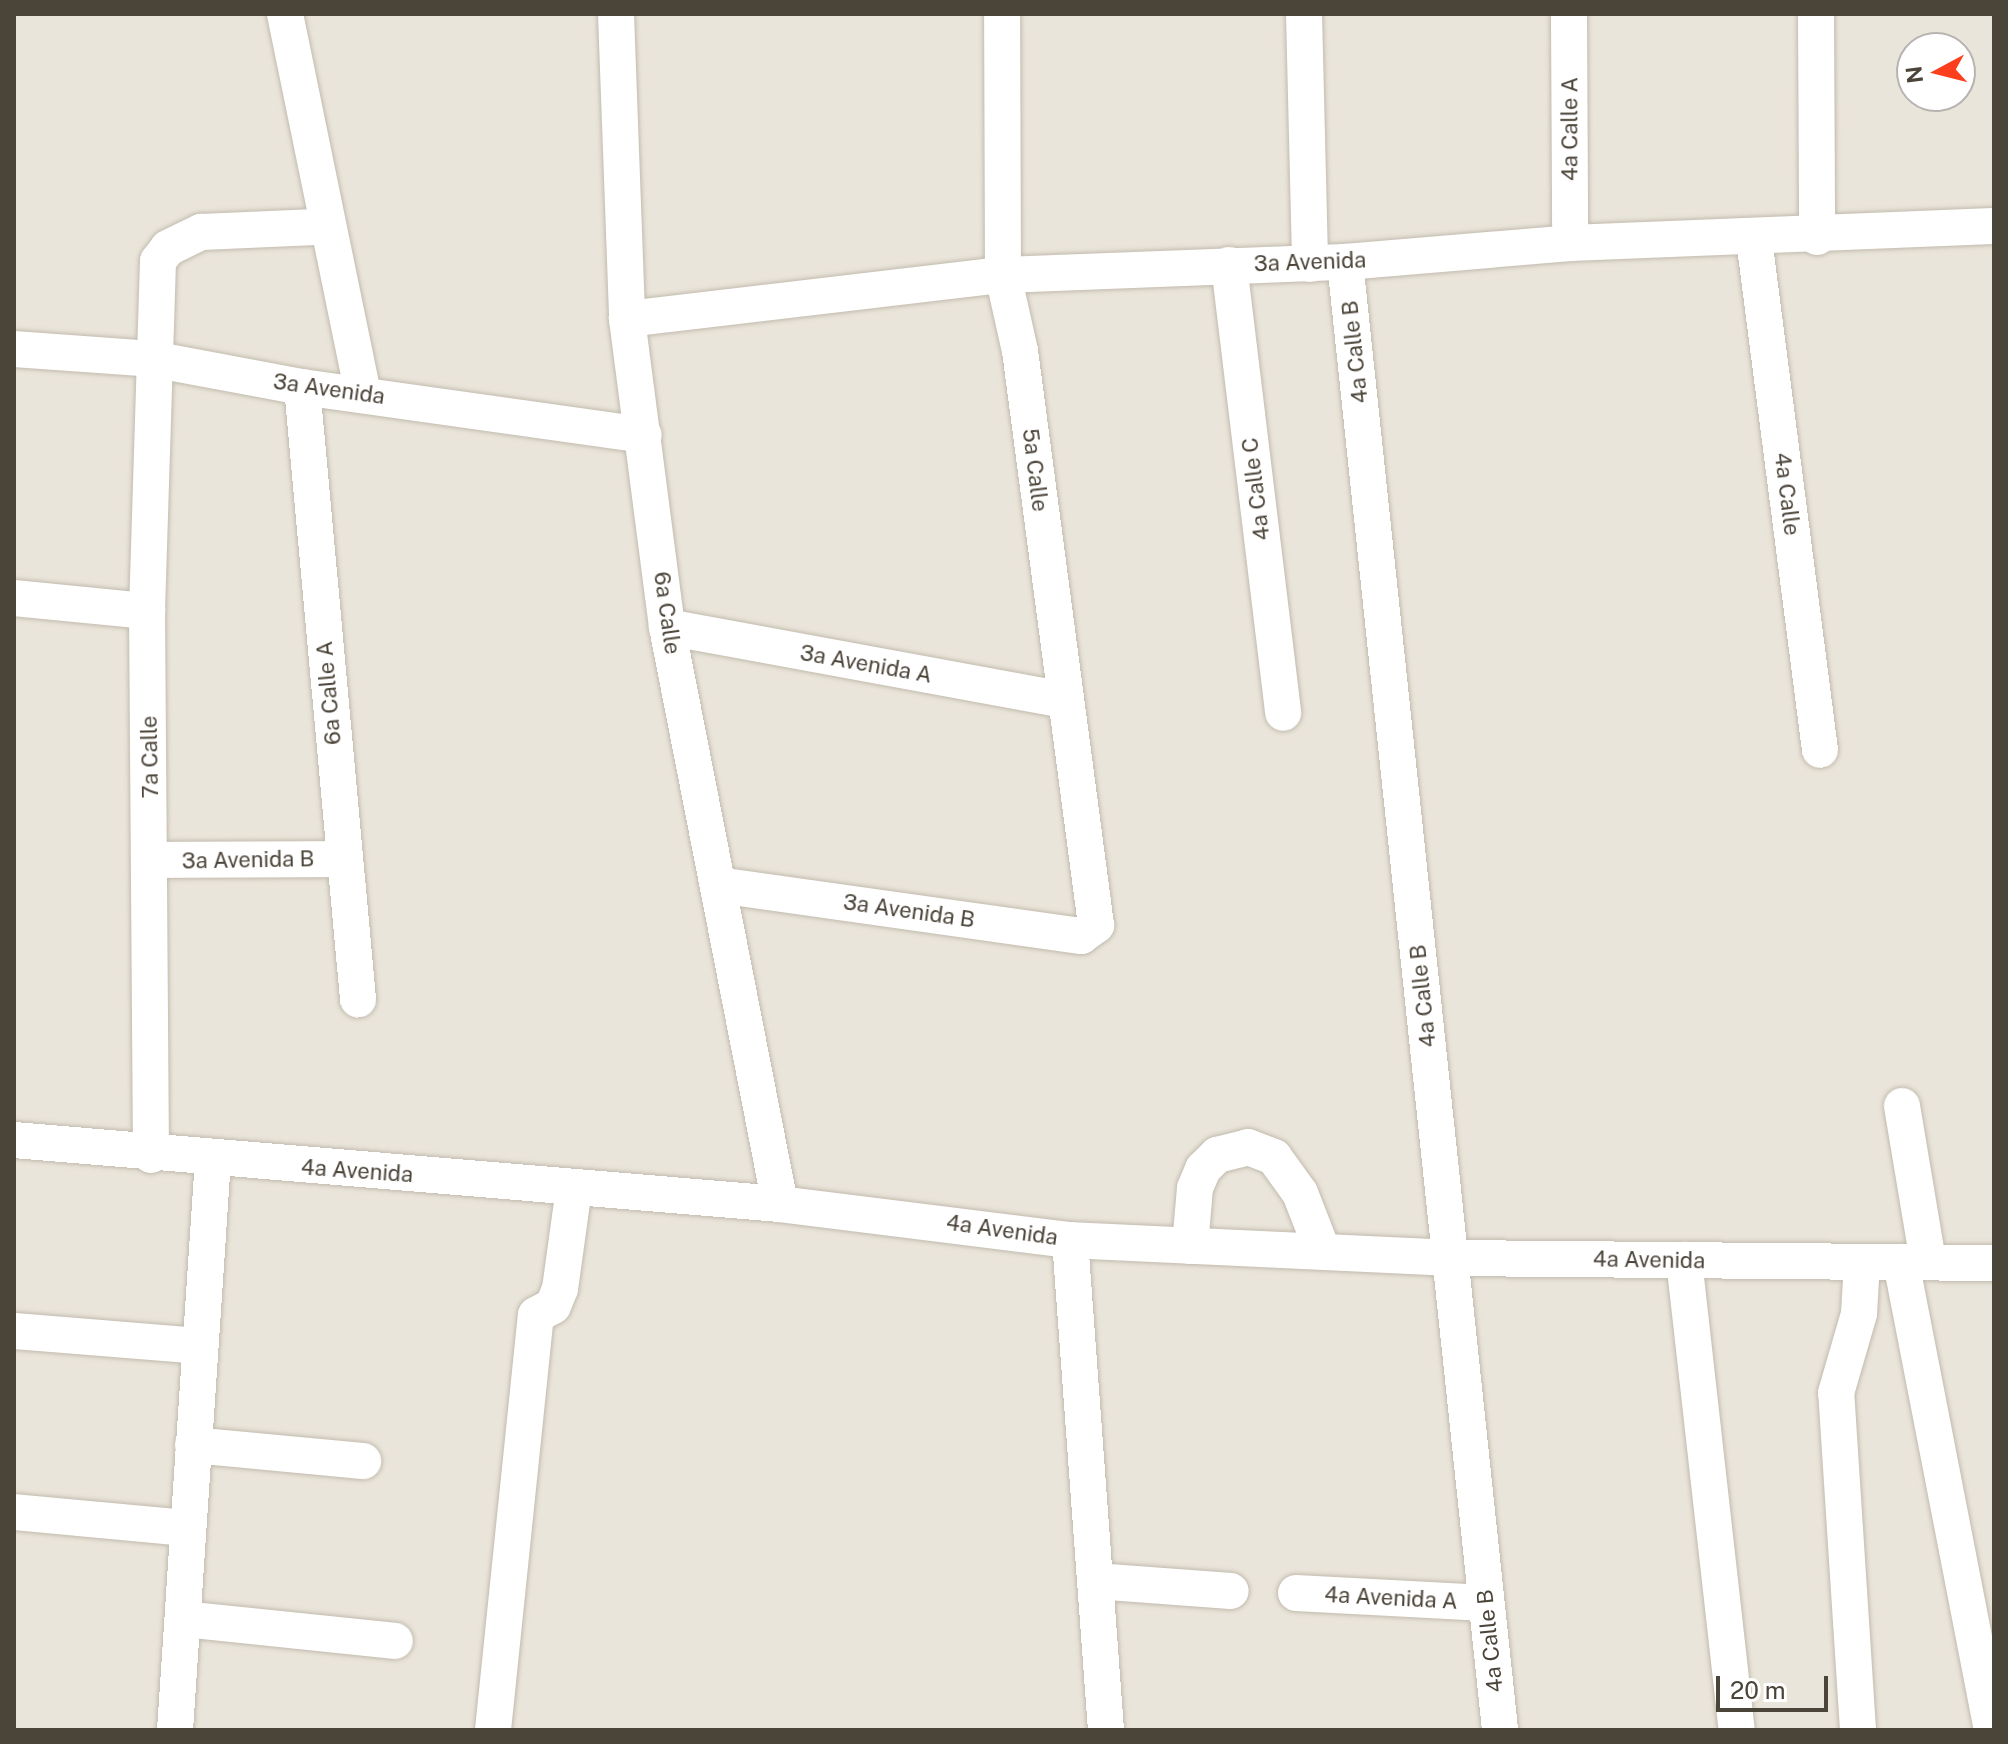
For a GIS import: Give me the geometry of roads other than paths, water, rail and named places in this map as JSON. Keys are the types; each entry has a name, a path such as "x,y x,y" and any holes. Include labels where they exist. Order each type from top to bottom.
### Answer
{"street":[{"path":"285,14 363,393"},
{"name":"6a Calle","path":"616,14 627,319 667,627 780,1204"},
{"name":"5a Calle","path":"1002,14 1003,275 1020,351 1096,925"},
{"path":"1304,14 1328,263"},
{"name":"4a Calle A","path":"1569,14 1570,243"},
{"path":"1816,14 1817,237"},
{"name":"3a Avenida","path":"627,319 1003,275 1328,263 1570,243 1817,237 1994,226"},
{"name":"7a Calle","path":"151,1155 152,860 147,611 152,359 158,261 168,248 201,232 316,227"},
{"name":"4a Calle","path":"1754,239 1820,750"},
{"name":"4a Calle B","path":"1328,263 1451,1258 1500,1730"},
{"name":"4a Calle C","path":"1229,265 1283,713"},
{"name":"3a Avenida","path":"14,349 152,359 302,387 363,393 644,435"},
{"name":"6a Calle A","path":"302,387 358,999"},
{"path":"14,598 147,611"},
{"name":"3a Avenida A","path":"667,627 1064,700"},
{"name":"3a Avenida B","path":"152,860 344,859"},
{"name":"3a Avenida B","path":"718,885 1081,936 1096,925"},
{"path":"1902,1106 1914,1262 1992,1730"},
{"name":"4a Avenida","path":"14,1140 151,1155 780,1204 1070,1240 1451,1258 1994,1263"},
{"path":"1190,1246 1195,1188 1203,1169 1217,1155 1248,1147 1274,1157 1300,1193 1323,1252"},
{"path":"179,1726 187,1528 213,1160"},
{"path":"493,1730 536,1315 553,1306 560,1289 574,1188"},
{"path":"1070,1240 1106,1730"},
{"path":"1684,1260 1737,1730"},
{"path":"1858,1730 1836,1393 1859,1314 1862,1262"},
{"path":"14,1331 199,1346"},
{"path":"193,1445 363,1461"},
{"path":"14,1512 187,1528"},
{"path":"1095,1581 1231,1591"},
{"name":"4a Avenida A","path":"1296,1593 1486,1603"},
{"path":"183,1619 395,1641"}]}
